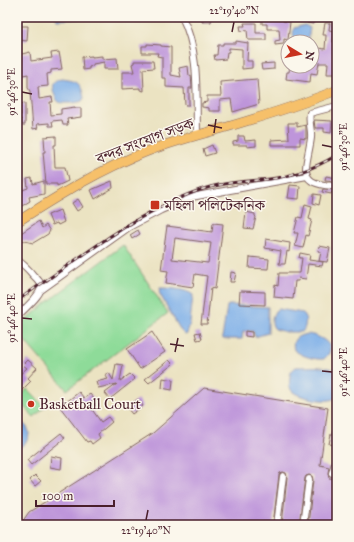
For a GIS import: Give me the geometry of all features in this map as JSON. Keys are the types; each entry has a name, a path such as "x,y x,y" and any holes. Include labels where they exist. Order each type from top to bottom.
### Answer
{"highway":[{"name":"বন্দর সংযোগ সড়ক","path":"17,222 96,174 149,150 281,111 337,90"}],"street":[{"path":"182,17 188,27 196,70 197,135"},
{"path":"337,106 310,113 311,135 305,164 307,176 317,184 337,186"},
{"path":"17,317 40,293 41,290 129,228 161,210 191,197 307,176"},
{"path":"17,260 21,262 38,280 41,290"},
{"path":"337,457 332,472 337,473"},
{"path":"277,525 283,476"},
{"path":"303,525 309,479"}],"green space":[{"path":"123,245 168,313 67,390 17,332 17,327"},
{"name":"Basketball Court","path":"27,389 45,407 34,417 17,400"}],"water":[{"path":"56,17 103,17 57,20"},
{"path":"305,25 310,28 309,34 293,34 294,28"},
{"path":"62,79 78,83 80,85 84,98 82,101 61,103 56,99 53,84 54,82"},
{"path":"160,288 182,290 193,295 190,323 187,334 185,335 181,331 159,292"},
{"path":"227,306 268,307 268,333 255,337 253,331 243,331 242,339 222,339"},
{"path":"278,309 303,313 305,315 306,322 302,332 286,332 275,329 272,325 272,320 275,311"},
{"path":"308,334 323,339 329,345 330,349 324,359 308,357 294,350 294,340 301,335"},
{"path":"296,367 322,367 337,371 337,394 335,398 330,400 319,400 301,396 293,392 289,381 293,369"},
{"path":"17,420 26,426 29,434 26,442 17,449"}],"building":[{"path":"202,17 212,17 211,22 202,22"},
{"path":"274,17 283,18 283,21 290,22 289,34 280,34 280,40 279,29 267,29 267,24 262,24 262,20 273,19"},
{"path":"308,17 314,17 313,24 307,23"},
{"path":"244,23 256,23 256,33 266,33 266,40 248,40 247,30 241,31 240,26 245,26"},
{"path":"325,23 330,23 329,30 334,31 333,42 337,42 337,74 327,74 328,63 320,63 320,48 325,49 326,35 323,35"},
{"path":"19,26 28,26 27,41 19,40"},
{"path":"280,40 280,44 275,45 275,41"},
{"path":"236,41 248,43 247,61 252,61 252,68 242,69 242,49 229,48 226,59 215,60 214,55 217,55 218,45 223,45 223,43 236,43"},
{"path":"147,44 171,47 171,75 181,77 179,68 188,66 189,76 191,75 192,88 189,88 189,105 185,105 184,88 166,87 166,78 162,78 162,57 157,56 158,53 142,53 142,46 147,46"},
{"path":"30,52 31,61 52,58 51,53 59,52 62,69 51,70 51,73 47,74 48,86 38,87 39,99 52,97 53,102 50,102 51,115 61,114 61,109 75,107 81,108 81,117 67,119 68,125 63,125 62,120 52,121 53,126 49,126 49,123 37,124 38,128 33,129 30,91 28,88 28,74 23,75 18,55"},
{"path":"102,56 102,59 117,58 118,69 104,69 104,62 93,64 93,66 89,67 89,69 83,70 82,57"},
{"path":"134,61 153,61 154,68 143,69 144,91 140,90 140,88 122,89 122,72 134,72 132,64"},
{"path":"274,63 274,69 262,70 261,64"},
{"path":"287,74 311,74 310,82 286,79"},
{"path":"257,79 259,104 233,112 231,99 220,100 220,111 209,111 209,108 202,107 202,103 207,102 207,96 221,96 220,82"},
{"path":"25,103 25,125 22,125 21,119 17,119 17,115 21,115 20,104"},
{"path":"314,120 332,121 331,133 324,132 324,128 315,128"},
{"path":"288,123 297,123 297,127 306,125 306,139 300,138 300,145 271,145 271,140 289,139"},
{"path":"56,136 56,145 54,145 55,167 65,167 68,181 57,186 57,184 46,184 43,152 45,152 44,137"},
{"path":"238,136 244,136 245,141 256,140 256,146 247,147 247,145 233,145 233,142 238,141"},
{"path":"212,145 215,153 205,156 203,149"},
{"path":"326,176 337,178 336,181 325,180"},
{"path":"32,178 33,184 44,181 44,194 29,197 30,201 17,209 17,192 28,188 27,179"},
{"path":"112,181 113,188 95,199 91,190"},
{"path":"290,185 300,186 299,199 288,198"},
{"path":"323,189 336,190 336,193 332,192 331,194 322,192"},
{"path":"314,194 321,195 319,205 313,203"},
{"path":"78,199 83,207 77,211 72,203"},
{"path":"305,204 312,206 309,219 312,220 303,248 295,246 298,233 294,233 298,217 302,218"},
{"path":"60,210 64,222 58,225 57,223 52,225 48,215"},
{"path":"246,212 255,214 256,217 253,229 244,228"},
{"path":"39,221 42,228 46,225 50,231 48,234 33,243 21,240 18,235"},
{"path":"213,223 223,224 215,289 211,288 207,324 201,324 207,276 195,274 193,287 166,283 168,271 161,270 167,226 212,232","holes":["175,238 211,243 208,263 172,259"]},
{"path":"138,230 140,234 132,239 130,235"},
{"path":"266,239 290,243 285,264 279,264 281,251 265,248"},
{"path":"319,246 330,248 327,262 319,261 321,252 318,251"},
{"path":"300,253 310,255 309,260 323,262 322,266 308,264 306,279 299,278 298,281 295,281 293,299 274,297 275,285 278,286 279,273 300,273 302,258 299,258"},
{"path":"250,257 269,259 268,269 249,268"},
{"path":"231,272 236,273 234,282 230,282"},
{"path":"240,291 265,292 265,305 239,304"},
{"path":"245,331 252,332 252,337 245,336"},
{"path":"152,332 165,352 140,369 127,349"},
{"path":"200,332 202,339 197,340 195,333"},
{"path":"28,360 37,368 28,378 31,381 17,395 17,377 27,368 23,365"},
{"path":"169,360 173,364 149,383 145,379"},
{"path":"116,364 123,365 120,381 130,374 135,379 110,399 105,393 117,384 98,388 96,382 108,379 105,375 109,373 113,380"},
{"path":"163,378 173,380 172,390 162,388"},
{"path":"204,388 328,408 320,465 329,467 329,478 337,479 337,525 308,525 313,480 312,476 309,475 305,478 299,525 282,525 287,477 286,473 283,472 279,475 273,525 20,525 29,512 153,433"},
{"path":"79,392 84,398 90,394 94,399 88,404 101,422 108,417 112,422 98,434 100,438 92,444 90,441 87,442 60,407"},
{"path":"138,399 143,406 132,414 127,408"},
{"path":"335,422 337,422 337,445 329,444 331,434 333,434"},
{"path":"61,433 65,438 31,465 27,460"},
{"path":"51,456 62,458 61,469 50,467"},
{"path":"35,475 41,481 35,486 30,480"}],"railway":[{"path":"17,301 121,229 146,214 186,195 230,183 270,179 290,175 310,169 337,155"}],"place":[{"name":"মহিলা পলিটেকনিক","path":"155,205"},
{"name":"Basketball Court","path":"31,404"}]}
